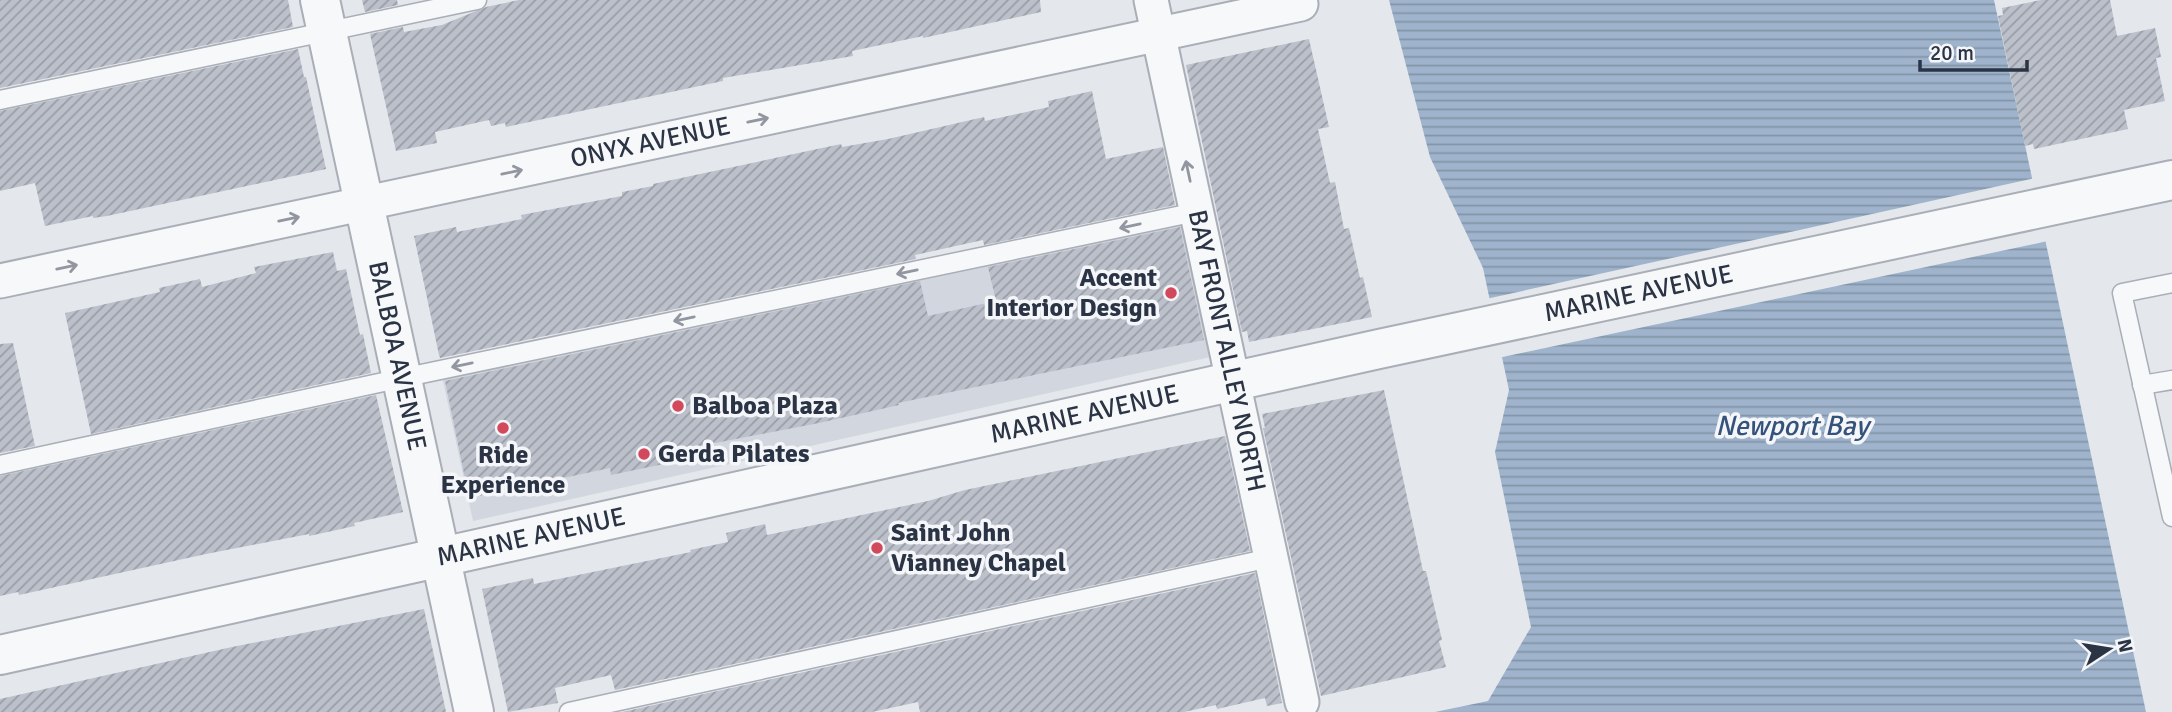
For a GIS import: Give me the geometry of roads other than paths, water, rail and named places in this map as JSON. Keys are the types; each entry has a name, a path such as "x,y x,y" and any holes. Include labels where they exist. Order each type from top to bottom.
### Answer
{"street":[{"name":"BAY FRONT ALLEY NORTH","path":"1151,0 1302,702"},
{"name":"ONYX AVENUE","path":"0,281 1301,4"},
{"name":"BALBOA AVENUE","path":"324,16 474,712"},
{"name":"MARINE AVENUE","path":"0,655 1379,349 2172,180"}],"lane":[{"path":"0,100 324,16 477,0"},
{"path":"0,466 402,378 1196,212"},
{"path":"2172,283 2122,293 2168,481 2172,517"},
{"path":"2143,385 2172,380"},
{"path":"569,712 1270,558"}],"water":[{"name":"Newport Bay","path":"1389,0 1994,0 2146,712 1435,712 1488,701 1531,627 1495,452 1509,390 1483,268 1430,157"}],"place":[{"name":"Accent Interior Design","path":"1171,293"},
{"name":"Balboa Plaza","path":"678,406"},
{"name":"Ride Experience","path":"503,428"},
{"name":"Gerda Pilates","path":"644,454"},
{"name":"Saint John Vianney Chapel","path":"877,548"}]}
